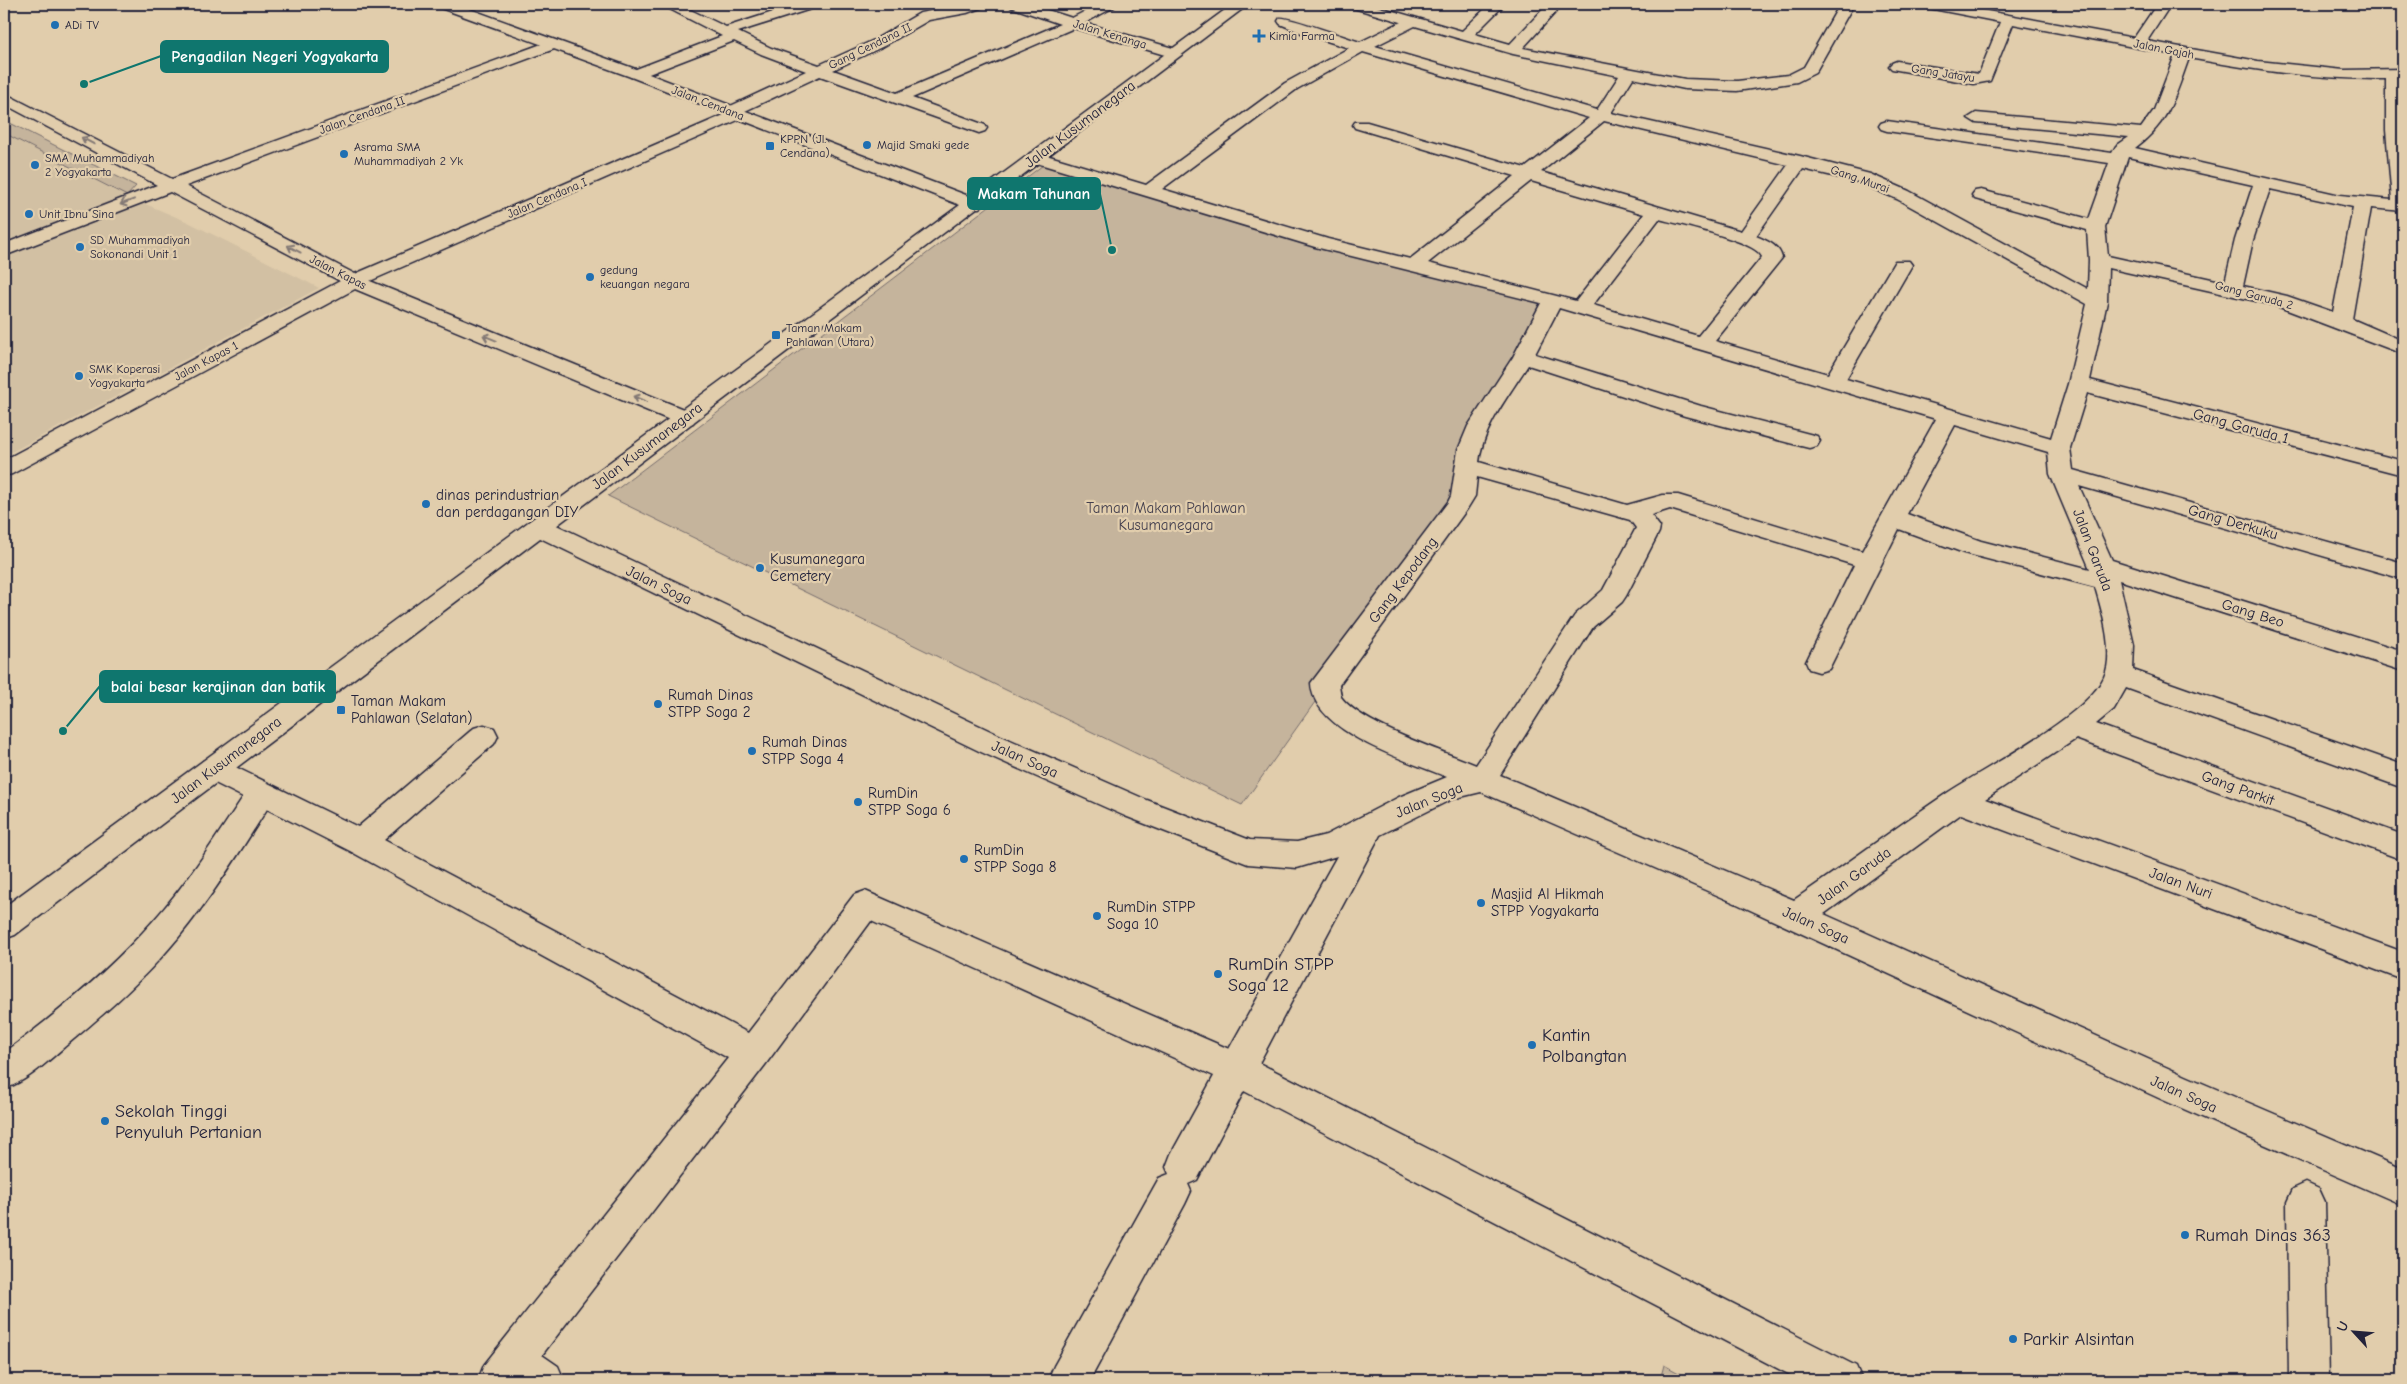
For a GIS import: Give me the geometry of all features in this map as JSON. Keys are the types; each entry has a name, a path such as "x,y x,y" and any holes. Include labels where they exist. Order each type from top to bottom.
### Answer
{"street":[{"name":"Jalan Cendana","path":"443,4 636,74 973,204"},
{"path":"673,4 766,51 979,128"},
{"path":"636,74 730,34 812,4"},
{"name":"Gang Cendana II","path":"734,113 818,70 870,48 909,28 925,16 962,10 978,4"},
{"name":"Jalan Kenanga","path":"1016,4 1105,34 1176,53"},
{"path":"897,99 1074,23 1109,4"},
{"name":"Jalan Kusumanegara","path":"4,925 1242,4"},
{"path":"1355,4 1416,20 1513,50 1628,74 1715,86 1737,86 1798,77 1810,70 1847,4"},
{"path":"1395,14 1407,4"},
{"path":"1465,36 1498,4"},
{"path":"1513,50 1556,4"},
{"name":"Jalan Gajah","path":"1928,4 2183,53 2306,71 2344,74 2399,74"},
{"path":"2138,44 2164,4"},
{"path":"1148,191 1290,86 1361,47 1416,20"},
{"name":"Gang Jatayu","path":"1897,66 1974,79 1985,78 2008,20"},
{"name":"Gang Murai","path":"1285,21 1309,31 1361,47 1601,116 1800,161 1882,184 2097,302"},
{"name":"Jalan Cendana II","path":"4,250 172,185 552,45"},
{"path":"2120,154 2145,133 2162,111 2183,53"},
{"path":"1414,266 1458,232 1526,174 1601,116 1628,74"},
{"path":"1887,126 2120,154 2340,200 2403,206 2399,131 2399,74"},
{"name":"Jalan Kapas","path":"4,98 355,281 685,418"},
{"name":"Jalan Cendana I","path":"355,281 734,113"},
{"path":"1976,118 2145,133"},
{"path":"1361,125 1745,238 1769,250 1772,258 1703,343"},
{"name":"Jalan Garuda","path":"1797,916 1958,801 2073,727 2104,702 2119,675 2121,645 2104,574 2062,474 2059,448 2079,384 2097,302 2099,260 2096,227 2120,154"},
{"path":"1036,158 1322,244 1553,300 2059,448"},
{"path":"1745,238 1800,161"},
{"path":"2233,289 2244,240 2263,183"},
{"path":"1981,196 2096,227"},
{"path":"2341,322 2363,203"},
{"path":"1581,308 1655,212"},
{"name":"Gang Garuda 2","path":"2099,260 2280,300 2341,322 2403,348"},
{"path":"1834,382 1902,265"},
{"name":"Jalan Kapas 1","path":"4,469 355,281"},
{"name":"Gang Kepodang","path":"1481,780 1374,734 1332,708 1325,699 1325,684 1459,504 1463,496 1469,450 1480,426 1523,357 1553,300"},
{"path":"1523,357 1693,411 1809,441"},
{"name":"Gang Garuda 1","path":"2079,384 2403,468"},
{"path":"1819,662 1869,561 1950,416"},
{"path":"1466,466 1626,513 1636,512 1657,502 1678,503 1869,561"},
{"name":"Gang Derkuku","path":"2062,474 2403,571"},
{"path":"1481,780 1584,621 1613,596 1647,532 1648,527 1636,512"},
{"name":"Gang Beo","path":"1893,518 1973,547 2104,574 2403,661"},
{"name":"Jalan Soga","path":"539,527 991,744 1136,808 1248,852 1297,855 1334,845 1410,805 1446,789 1481,780 1797,916 2111,1061 2294,1142 2403,1187"},
{"path":"2119,675 2403,778"},
{"name":"Gang Parkit","path":"2073,727 2403,848"},
{"path":"361,842 484,736"},
{"path":"214,769 361,842 753,1054"},
{"path":"4,1073 34,1051 97,997 143,954 185,906 262,793"},
{"name":"Jalan Nuri","path":"1958,801 2403,966"},
{"path":"1068,1380 1369,827"},
{"path":"518,1373 865,904 1238,1070 1842,1380"},
{"path":"2306,1202 2309,1380"}],"shaded area":[{"name":"SMA Muhammadiyah 2 Yogyakarta","path":"4,133 127,196 4,244"},
{"name":"SMK Koperasi Yogyakarta","path":"143,203 188,222 319,288 4,456 4,256"}],"green space":[{"path":"4,120 136,186 127,196 4,133"},
{"name":"Taman Makam Pahlawan Kusumanegara","path":"1047,162 1553,300 1556,315 1462,447 1463,493 1242,805 608,496"},
{"path":"1664,1365 1692,1380 1660,1380"}],"place":[{"name":"ADi TV","path":"55,25"},
{"name":"Kimia Farma","path":"1259,36"},
{"name":"Pengadilan Negeri Yogyakarta","path":"84,84"},
{"name":"Majid Smaki gede","path":"867,145"},
{"name":"KPPN (Jl. Cendana)","path":"770,146"},
{"name":"Asrama SMA Muhammadiyah 2 Yk","path":"344,154"},
{"name":"SMA Muhammadiyah 2 Yogyakarta","path":"35,165"},
{"name":"Unit Ibnu Sina","path":"29,214"},
{"name":"SD Muhammadiyah Sokonandi Unit 1","path":"80,247"},
{"name":"Makam Tahunan","path":"1112,250"},
{"name":"gedung keuangan negara","path":"590,277"},
{"name":"Taman Makam Pahlawan (Utara)","path":"776,335"},
{"name":"SMK Koperasi Yogyakarta","path":"79,376"},
{"name":"dinas perindustrian dan perdagangan DIY","path":"426,504"},
{"name":"Kusumanegara Cemetery","path":"760,568"},
{"name":"Rumah Dinas STPP Soga 2","path":"658,704"},
{"name":"Taman Makam Pahlawan (Selatan)","path":"341,710"},
{"name":"balai besar kerajinan dan batik","path":"63,731"},
{"name":"Rumah Dinas STPP Soga 4","path":"752,751"},
{"name":"RumDin STPP Soga 6","path":"858,802"},
{"name":"RumDin STPP Soga 8","path":"964,859"},
{"name":"Masjid Al Hikmah STPP Yogyakarta","path":"1481,903"},
{"name":"RumDin STPP Soga 10","path":"1097,916"},
{"name":"RumDin STPP Soga 12","path":"1218,974"},
{"name":"Kantin Polbangtan","path":"1532,1045"},
{"name":"Sekolah Tinggi Penyuluh Pertanian","path":"105,1121"},
{"name":"Rumah Dinas 363","path":"2185,1235"},
{"name":"Parkir Alsintan","path":"2013,1339"}]}
